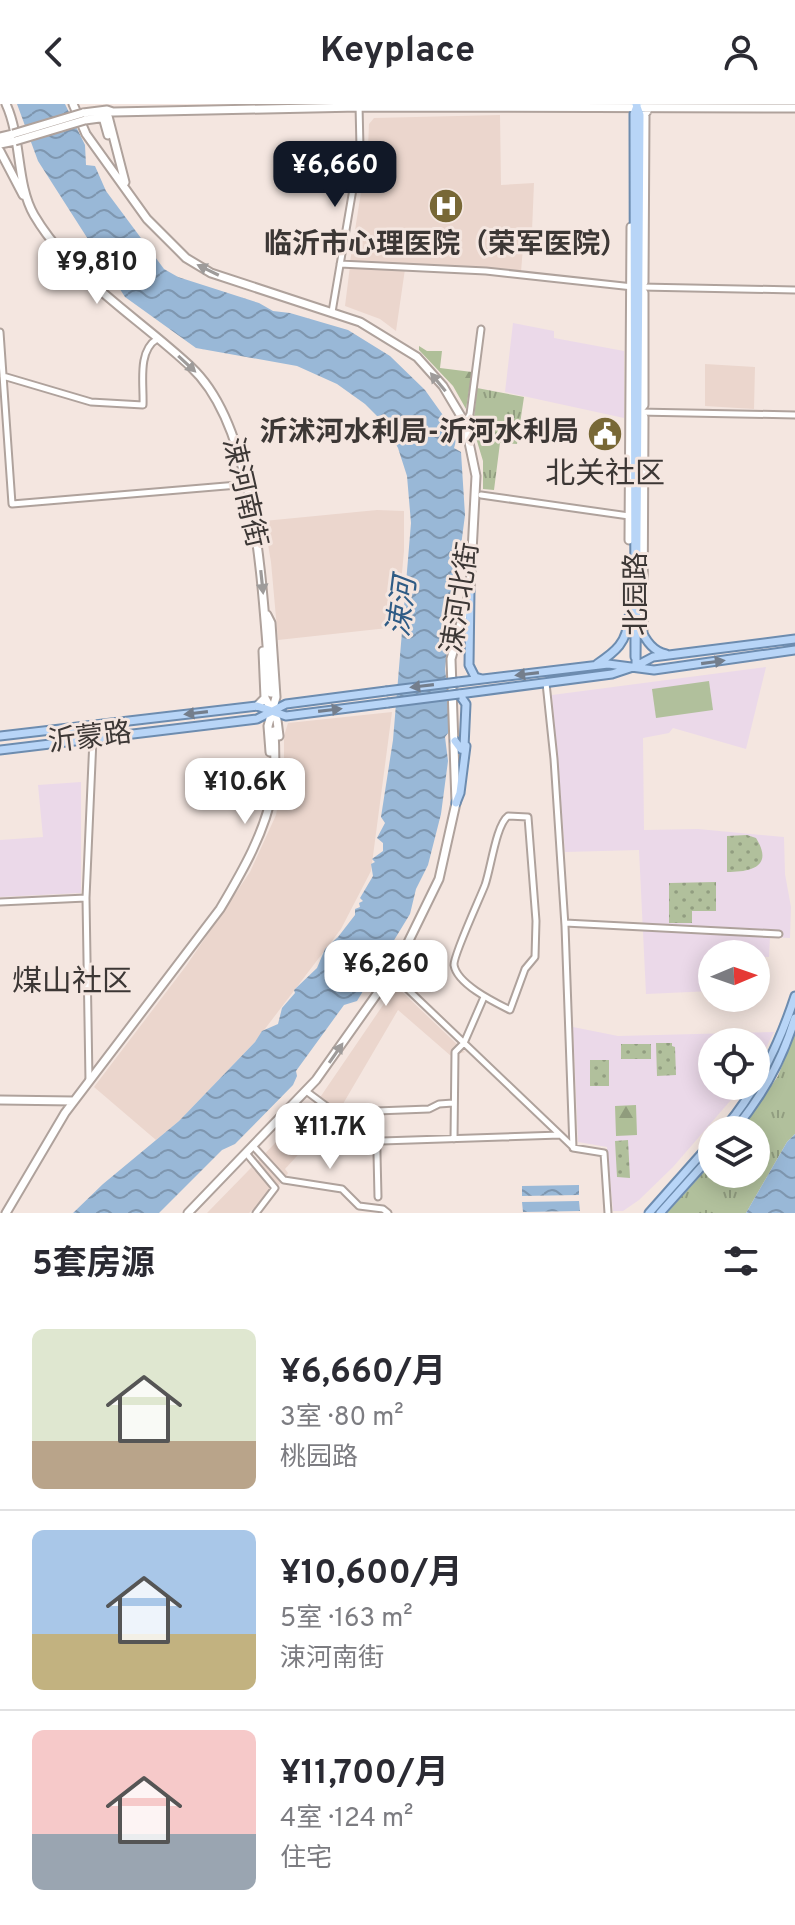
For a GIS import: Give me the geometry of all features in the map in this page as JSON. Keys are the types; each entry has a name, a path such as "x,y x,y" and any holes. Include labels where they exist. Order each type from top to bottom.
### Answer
{"main road":[{"name":"涑河南街","path":"6,104 14,121 27,200 35,217 58,249 194,369 220,407 237,448 246,481 265,609 268,695"},
{"name":"涑河北街","path":"73,104 86,134 147,219 186,258 211,273 360,322 417,357 443,386 465,423 476,476 470,590 451,659 456,803 439,879 396,967 306,1091 188,1213"},
{"path":"0,144 104,110 359,105 795,108"},
{"name":"北园路","path":"636,105 636,666"},
{"path":"595,665 618,651 628,626 635,287 644,282 645,114 649,108"},
{"path":"103,157 111,157 112,153 104,110"},
{"path":"104,110 131,196"},
{"path":"0,144 15,174 22,170"},
{"path":"0,144 35,217"},
{"path":"635,412 644,417 643,635"},
{"name":"北园路","path":"635,412 631,537 636,666"},
{"path":"470,590 469,665 475,677 484,679"},
{"path":"265,609 261,625 268,695 273,711"},
{"path":"6,1213 74,1101 220,909 250,852 267,812 273,788 273,711 276,697 271,623 265,609"},
{"path":"638,623 653,649 672,655"},
{"path":"458,682 468,674 468,628 464,624 459,626"},
{"path":"455,741 461,749 464,747 466,704 459,694 612,674 653,657 795,639"},
{"path":"458,682 608,664 654,670 795,650"},
{"name":"沂蒙路","path":"0,750 257,719 286,704 458,682"},
{"path":"456,803 460,793 469,700 482,691"},
{"name":"沂蒙路","path":"0,736 257,706 286,716 459,694"},
{"path":"257,706 268,695"},
{"path":"273,727 286,716"},
{"path":"257,719 273,727"},
{"path":"734,1116 756,1086 786,1026 795,996"},
{"path":"744,1116 776,1065 795,1018"},
{"path":"0,1100 74,1101"},
{"path":"649,1213 698,1158"},
{"path":"660,1213 698,1171"}],"street":[{"path":"332,312 360,148 359,105"},
{"path":"340,264 486,271 635,287 795,290"},
{"path":"465,423 470,414 481,329"},
{"path":"0,332 12,504 238,485 246,481"},
{"path":"1,375 91,402 143,405 144,359 151,343 157,339"},
{"path":"635,412 795,415"},
{"path":"481,495 629,516"},
{"path":"546,683 565,923 573,1148"},
{"path":"89,1081 86,898 93,739"},
{"path":"508,816 528,817 536,921 535,957 525,969 510,1010 484,997 455,969 453,960 475,914 503,820 508,816"},
{"path":"0,902 86,898"},
{"path":"565,923 779,934"},
{"path":"396,967 397,979 573,1148 604,1153 608,1213"},
{"path":"385,983 397,979"},
{"path":"454,1139 455,1052 464,1043 484,997"},
{"path":"306,1091 353,1126 376,1127"},
{"path":"378,1197 376,1111 429,1109 439,1104 453,1103"},
{"path":"321,1143 560,1135"},
{"path":"253,1146 284,1180 342,1189 359,1206 383,1209 388,1213"},
{"path":"246,1153 275,1188 256,1213"}],"shaded area":[{"name":"临沂市心理医院（荣军医院）","path":"500,115 501,185 534,183 532,231 524,235 521,272 350,262 369,124 374,118"},
{"path":"350,266 405,269 396,331 380,319 345,306"},
{"path":"513,323 554,331 554,338 624,351 624,418 505,392"},
{"path":"705,364 755,367 754,409 705,406"},
{"path":"377,510 404,511 404,551 397,627 278,640 264,521"},
{"path":"766,667 746,749 673,728 669,733 643,738 644,830 698,829 784,837 785,874 791,907 790,938 698,940 698,992 646,994 639,850 565,852 552,695"},
{"path":"392,712 371,871 341,929 255,1042 179,1121 156,1140 94,1087 186,966 250,872 276,815 284,773 284,736 288,723"},
{"path":"81,782 81,893 0,897 0,840 43,837 38,785"},
{"path":"396,986 465,1052 451,1056 398,1010 340,1109 285,1169 288,1173 284,1180 249,1213 207,1213 321,1096"},
{"path":"573,1027 618,1036 698,1034 698,1100 731,1100 717,1116 698,1116 698,1138 639,1200 623,1211 613,1211 607,1147 578,1142"}],"green space":[{"path":"419,346 427,351 442,351 440,368 472,372 466,409 453,386 419,350"},
{"path":"477,388 524,397 517,444 500,443 494,490 483,489 483,461 473,428"},
{"path":"709,681 713,710 656,718 652,689"},
{"path":"727,836 756,838 761,848 761,862 751,869 727,872"},
{"path":"716,882 716,911 692,911 692,923 669,923 669,883"},
{"path":"795,1032 795,1134 770,1171 770,1116 751,1116 762,1100 770,1100 770,1088 778,1076"},
{"path":"656,1043 672,1043 675,1047 676,1075 657,1076"},
{"path":"621,1044 651,1044 651,1059 621,1059"},
{"path":"590,1060 609,1060 609,1086 590,1086"},
{"path":"636,1105 637,1135 616,1136 615,1106"},
{"path":"628,1140 630,1178 617,1177 615,1141"},
{"path":"698,1179 698,1188 760,1188 746,1213 667,1213"}],"water":[{"path":"17,104 65,104 85,145 86,165 95,166 106,191 164,269 178,277 259,303 273,311 348,330 390,356 425,390 450,425 456,441 454,448 461,452 465,515 445,669 452,728 445,737 448,761 441,814 428,865 416,889 410,914 357,1001 344,1005 296,1071 293,1085 235,1144 222,1150 159,1213 73,1213 179,1121 262,1031 278,1024 282,1008 295,993 294,990 317,968 325,949 355,915 355,909 360,907 359,903 363,901 360,898 373,876 371,864 375,862 372,859 383,851 383,843 377,838 385,823 381,817 393,740 411,523 407,476 398,448 384,423 365,404 337,384 297,366 196,348 125,297 38,161"},
{"path":"795,1134 795,1213 746,1213 760,1188 770,1188 770,1171"},
{"path":"579,1185 579,1195 522,1196 522,1186"},
{"path":"579,1201 580,1211 523,1212 522,1202"}],"place":[{"name":"临沂市心理医院（荣军医院）","path":"446,206"},
{"name":"沂沭河水利局-沂河水利局","path":"605,434"}],"district":[{"name":"北关社区","path":"605,475"},
{"name":"煤山社区","path":"72,983"}],"water label":[{"name":"涑河","path":"404,607"}]}
